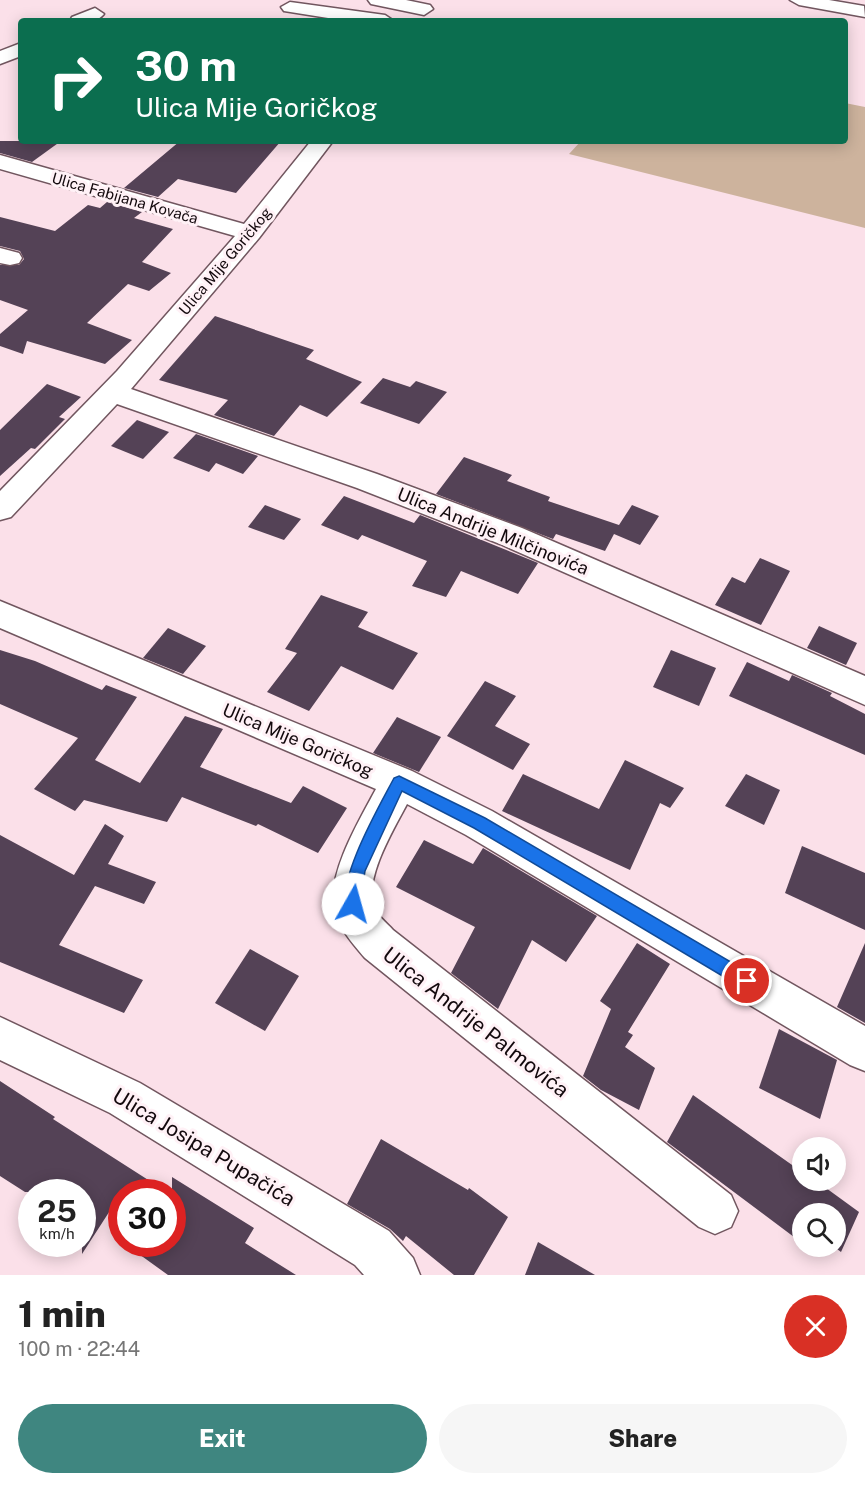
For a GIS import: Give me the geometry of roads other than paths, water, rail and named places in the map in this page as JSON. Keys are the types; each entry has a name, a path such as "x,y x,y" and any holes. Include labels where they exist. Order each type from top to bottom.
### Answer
{"street":[{"path":"377,0 423,10"},
{"path":"799,0 864,12"},
{"path":"290,7 365,18"},
{"path":"0,58 18,50"},
{"name":"Ulica Mije Goričkog","path":"0,509 113,393 251,232 320,144"},
{"name":"Ulica Fabijana Kovača","path":"0,162 251,232"},
{"name":"Ulica Andrije Milčinovića","path":"113,393 358,478 511,536 865,691"},
{"name":"Ulica Mije Goričkog","path":"0,614 399,782 479,823 865,1050"},
{"name":"Ulica Andrije Palmovića","path":"399,782 357,870 353,904 361,924 379,944 715,1212"},
{"name":"Ulica Josipa Pupačića","path":"0,1038 125,1098 372,1248 396,1275"}]}
